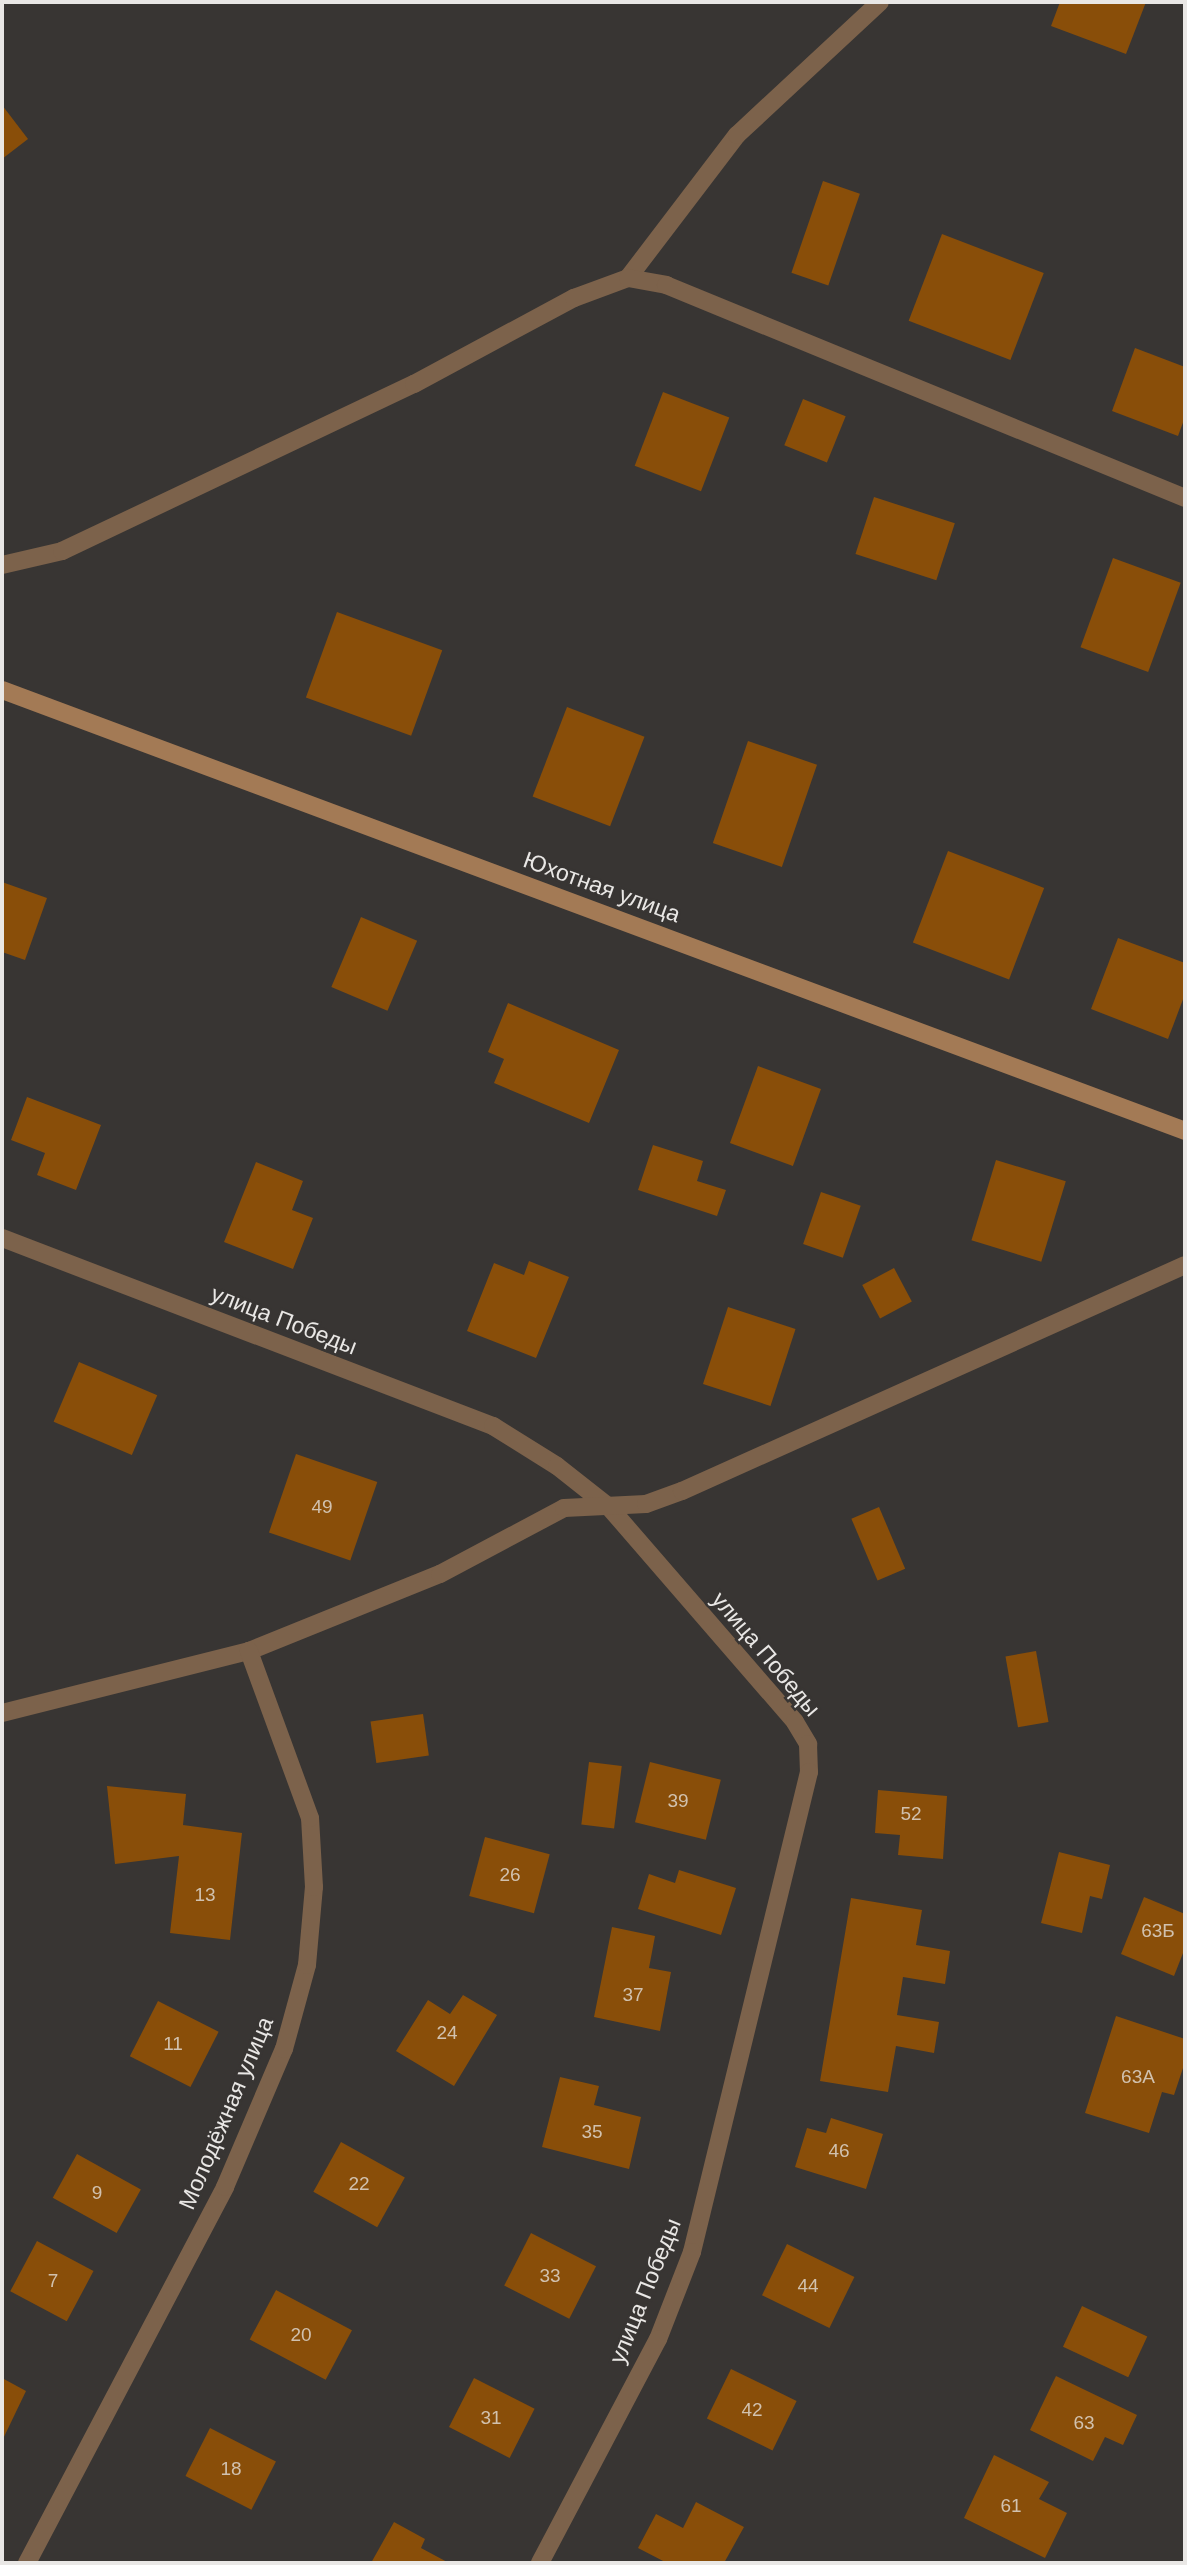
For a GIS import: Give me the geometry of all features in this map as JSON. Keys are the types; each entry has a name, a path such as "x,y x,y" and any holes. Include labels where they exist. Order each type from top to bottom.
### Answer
{"street":[{"path":"628,278 737,135 880,2"},
{"path":"2,565 62,551 414,384 574,298 628,278 666,285 1185,498"},
{"name":"Юхотная улица","path":"2,690 1185,1130"},
{"name":"улица Победы","path":"2,1238 494,1426 557,1466 609,1507 795,1722 808,1744 809,1772 692,2252 657,2339 540,2563"},
{"path":"2,1713 249,1651 440,1574 554,1511 646,1504 682,1491 1185,1265"},
{"name":"Молодёжная улица","path":"27,2563 225,2187 284,2049 307,1965 314,1887 310,1818 249,1651"}],"building":[{"path":"1060,2 1146,2 1126,54 1051,26"},
{"path":"2,105 28,139 2,159"},
{"path":"823,181 860,194 828,285 791,273"},
{"path":"942,234 1044,273 1010,360 909,321"},
{"path":"1135,348 1185,367 1185,417 1178,436 1112,411"},
{"path":"663,392 729,417 701,491 635,466"},
{"path":"803,399 846,416 827,463 784,445"},
{"path":"874,497 955,523 936,580 855,554"},
{"path":"1113,558 1181,583 1148,672 1081,647"},
{"path":"337,612 442,650 411,736 306,698"},
{"path":"567,707 644,737 610,826 533,797"},
{"path":"748,741 817,765 782,867 713,843"},
{"path":"948,851 1044,888 1009,979 913,942"},
{"path":"2,882 47,898 25,960 2,952"},
{"path":"361,917 417,941 387,1011 331,987"},
{"path":"1118,938 1185,963 1185,994 1168,1039 1091,1009"},
{"path":"508,1003 619,1050 589,1123 494,1083 504,1059 488,1052"},
{"path":"758,1066 821,1089 793,1166 730,1143"},
{"path":"27,1097 101,1125 76,1190 37,1175 45,1153 11,1140"},
{"path":"653,1145 703,1161 697,1181 726,1190 717,1216 638,1190"},
{"path":"996,1160 1066,1181 1041,1262 971,1240"},
{"path":"256,1162 303,1181 292,1210 313,1218 293,1269 224,1242"},
{"path":"821,1192 861,1206 843,1258 803,1244"},
{"path":"529,1261 569,1277 536,1358 467,1331 494,1263 524,1275"},
{"path":"894,1268 912,1302 880,1318 862,1285"},
{"path":"728,1307 796,1329 770,1406 703,1384"},
{"path":"79,1362 157,1395 132,1455 54,1422"},
{"path":"296,1454 377,1482 350,1560 269,1532"},
{"path":"879,1507 905,1569 878,1580 851,1519"},
{"path":"1036,1651 1049,1722 1018,1727 1005,1656"},
{"path":"423,1714 429,1756 376,1763 371,1721"},
{"path":"589,1762 622,1766 614,1829 581,1825"},
{"path":"650,1762 721,1780 706,1840 635,1822"},
{"path":"107,1786 186,1794 183,1825 242,1833 230,1940 170,1933 179,1856 115,1864"},
{"path":"878,1790 947,1796 943,1859 898,1855 900,1835 875,1833"},
{"path":"485,1837 550,1854 534,1913 469,1896"},
{"path":"1059,1852 1110,1865 1102,1899 1090,1896 1082,1933 1041,1923"},
{"path":"679,1870 736,1888 721,1935 638,1909 649,1874 675,1883"},
{"path":"1144,1897 1185,1914 1185,1948 1174,1976 1121,1954"},
{"path":"851,1898 922,1910 916,1945 950,1951 945,1984 903,1977 897,2015 939,2022 934,2053 896,2046 888,2092 820,2081"},
{"path":"612,1927 655,1936 649,1968 671,1972 660,2031 594,2017"},
{"path":"463,1995 497,2015 454,2086 396,2051 428,2000 450,2014"},
{"path":"158,2001 219,2032 190,2087 130,2056"},
{"path":"1116,2016 1185,2039 1185,2062 1174,2095 1162,2092 1149,2133 1085,2113"},
{"path":"560,2077 599,2086 594,2105 641,2117 629,2169 542,2147"},
{"path":"831,2118 883,2134 866,2189 795,2167 807,2128 826,2133"},
{"path":"341,2142 405,2177 377,2227 313,2192"},
{"path":"77,2154 141,2189 117,2233 53,2198"},
{"path":"531,2233 596,2266 569,2319 504,2286"},
{"path":"37,2241 94,2271 67,2321 10,2291"},
{"path":"787,2244 854,2277 829,2328 762,2295"},
{"path":"276,2290 352,2330 326,2380 250,2339"},
{"path":"1082,2306 1147,2336 1128,2377 1063,2347"},
{"path":"731,2369 797,2401 773,2450 707,2418"},
{"path":"1056,2376 1137,2415 1123,2445 1105,2437 1093,2461 1030,2430"},
{"path":"2,2378 26,2391 2,2441"},
{"path":"474,2378 535,2409 510,2458 449,2427"},
{"path":"210,2428 276,2462 251,2510 185,2476"},
{"path":"994,2455 1049,2482 1039,2499 1067,2513 1045,2558 964,2518"},
{"path":"696,2502 744,2527 724,2563 667,2563 638,2548 656,2514 683,2528"},
{"path":"394,2522 425,2539 421,2548 449,2563 371,2563"}]}
